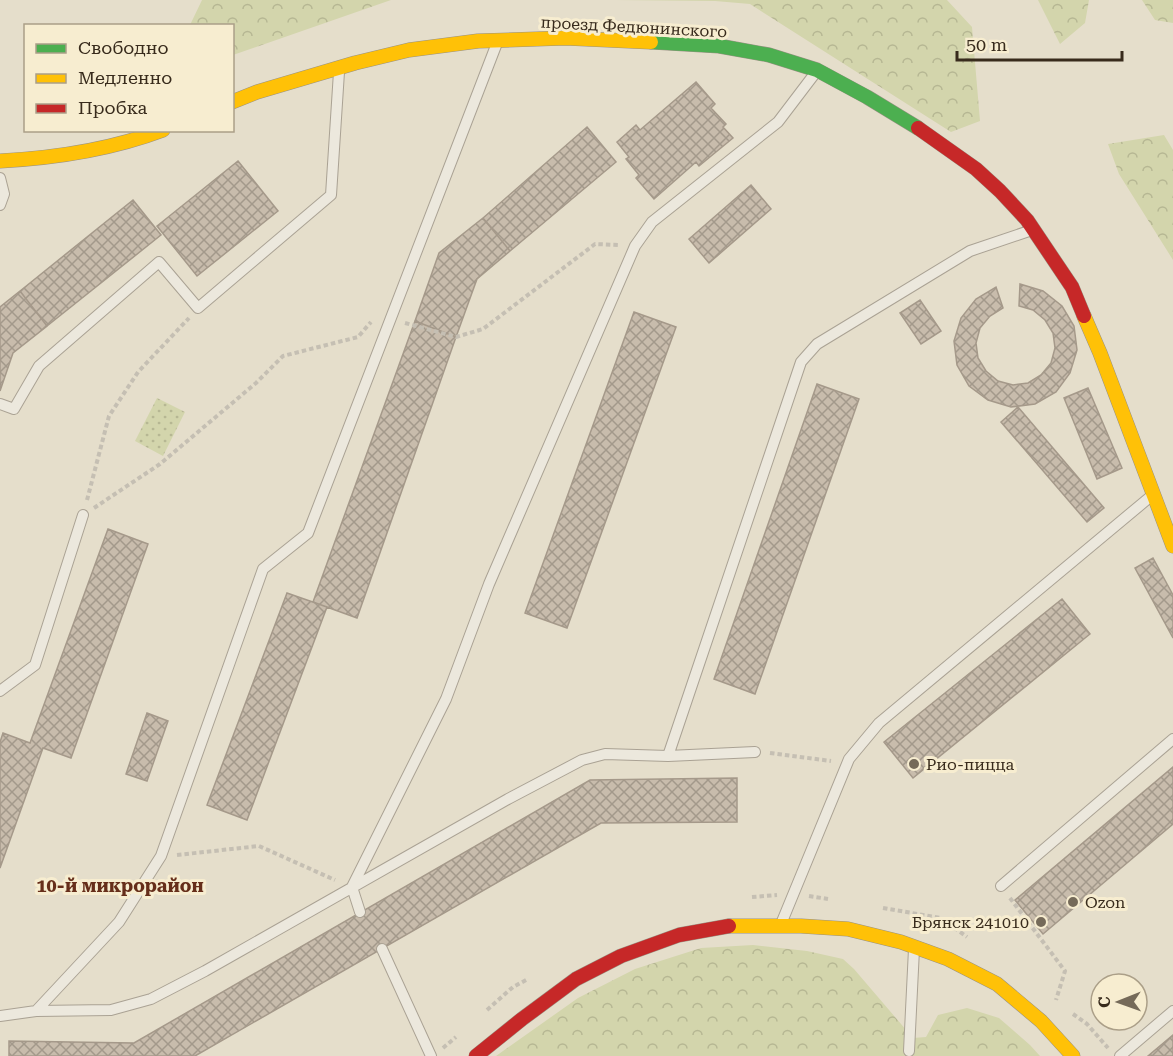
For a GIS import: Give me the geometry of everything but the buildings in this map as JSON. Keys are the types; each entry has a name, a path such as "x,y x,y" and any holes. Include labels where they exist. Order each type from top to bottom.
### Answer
{"street":[{"name":"проезд Федюнинского","path":"234,101 339,67 409,50 478,41 565,38 719,46 769,56 818,70 930,135 976,169 1027,220 1072,287 1100,353 1173,546"},
{"path":"0,161 46,159 98,151 159,132"},
{"path":"476,1056 576,979 621,956 679,935 726,926 801,926 848,929 901,942 948,959 997,984 1041,1021 1072,1056"}],"lane":[{"path":"36,1011 119,922 161,856 263,569 308,533 498,40"},
{"path":"0,404 14,409 39,366 159,262 198,308 331,195 339,67"},
{"path":"360,912 352,887 446,699 489,584 635,246 652,222 778,122 818,70"},
{"path":"0,178 4,194 0,206"},
{"path":"668,756 801,362 817,344 970,251 1033,229"},
{"path":"780,926 849,759 879,723 1153,495"},
{"path":"0,691 35,665 83,515"},
{"path":"1001,886 1173,739"},
{"path":"0,1016 36,1011 111,1010 150,999 582,760 605,754 668,756 757,752"},
{"path":"909,1051 915,947"},
{"path":"382,948 431,1056"},
{"path":"1120,1056 1173,1011"}],"path":[{"path":"83,515 160,464 256,383 283,356 358,337 377,316 456,337 483,329 595,244 635,246"},
{"path":"83,515 109,416 138,372 198,308"},
{"path":"757,752 842,762"},
{"path":"161,856 259,846 352,887"},
{"path":"1001,886 1065,971 1055,1001"}],"green space":[{"path":"202,0 391,0 234,55 234,24 190,24"},
{"path":"615,0 947,0 972,27 980,121 951,132 750,4 715,1"},
{"path":"1038,0 1089,0 1085,23 1060,44"},
{"path":"1142,0 1173,0 1173,23 1155,20"},
{"path":"1164,135 1173,150 1173,260 1119,174 1108,144"},
{"path":"157,398 185,412 163,456 135,441"},
{"path":"753,945 807,951 843,959 913,1038 926,1037 938,1015 967,1008 999,1018 1040,1056 496,1056 578,998 635,969 701,948"}],"traffic: fast":[{"path":"651,42 719,46 769,55 817,70 918,128"}],"traffic: slow":[{"path":"234,101 257,92 355,63 409,50 478,41 565,38 651,42"},
{"path":"0,161 83,152 157,132"},
{"path":"1084,316 1173,546"},
{"path":"729,926 801,926 848,929 901,942 948,959 997,984 1041,1021 1073,1056"}],"traffic: jam":[{"path":"918,128 976,169 1027,220 1072,287 1084,316"},
{"path":"476,1056 576,979 621,956 679,935 729,926"}],"place":[{"name":"Рио-пицца","path":"914,764"},
{"name":"Ozon","path":"1073,902"},
{"name":"Брянск 241010","path":"1041,922"}],"district":[{"name":"10-й микрорайон","path":"120,885"}]}
